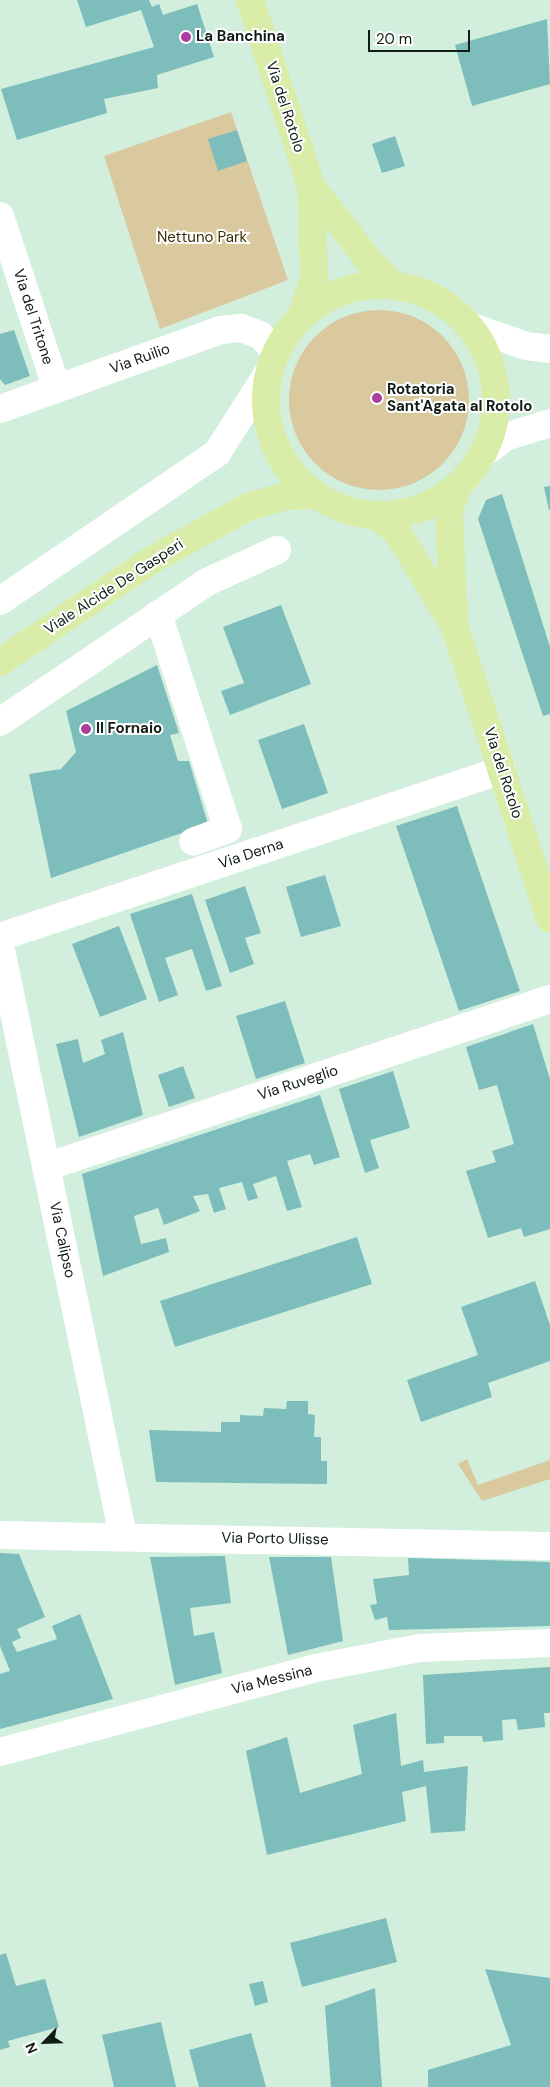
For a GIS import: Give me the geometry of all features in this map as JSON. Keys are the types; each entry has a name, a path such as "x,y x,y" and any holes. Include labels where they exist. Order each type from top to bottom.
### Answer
{"main road":[{"name":"Via del Rotolo","path":"250,0 311,186"},
{"path":"311,186 371,263 393,284 443,302 469,326 482,344 495,387 492,432 484,453 457,486 433,502 406,513 376,516 335,506 316,495 293,474 273,442 267,419 272,363 302,316 314,278 311,186"},
{"path":"302,316 335,294 393,284"},
{"path":"455,627 449,510 457,486"},
{"name":"Viale Alcide De Gasperi","path":"0,662 152,560 248,507 287,496 316,495"},
{"path":"376,516 396,530 455,627"},
{"name":"Via del Rotolo","path":"455,627 550,919"}],"street":[{"name":"Via del Tritone","path":"0,216 57,389"},
{"path":"469,326 526,346 550,349"},
{"name":"Via Ruilio","path":"0,409 221,330 240,328 260,336 272,363"},
{"path":"4,589 217,453 272,363"},
{"path":"484,453 505,437 550,423"},
{"path":"0,722 207,582 277,550"},
{"path":"158,614 228,829 193,842"},
{"name":"Via Derna","path":"0,937 502,770"},
{"name":"Via Calipso","path":"0,945 123,1536"},
{"name":"Via Ruveglio","path":"46,1167 550,999"},
{"name":"Via Porto Ulisse","path":"0,1535 550,1546"},
{"name":"Via Messina","path":"0,1752 320,1668 420,1648 550,1643"}],"green space":[{"name":"Nettuno Park","path":"231,112 288,280 160,329 104,156"},
{"path":"379,310 413,317 429,325 448,343 454,350 465,374 469,400 462,434 454,450 436,469 429,475 405,486 379,490 345,483 329,475 310,457 304,450 293,426 289,400 296,366 304,350 322,331 329,325 353,314"},
{"path":"467,1459 478,1485 550,1460 550,1479 482,1501 458,1464"}],"building":[{"path":"77,0 149,0 152,7 159,4 163,15 197,4 214,57 157,75 158,88 104,99 107,113 17,140 1,89 154,47 141,10 86,27"},
{"path":"547,19 550,84 472,106 455,45"},
{"path":"237,130 247,161 218,171 208,139"},
{"path":"395,136 405,166 382,173 372,144"},
{"path":"14,330 30,376 5,385 0,379 0,334"},
{"path":"550,486 550,510 549,510 544,487"},
{"path":"502,494 550,647 550,714 543,716 478,519 486,500"},
{"path":"281,605 311,684 230,715 221,691 244,683 223,627"},
{"path":"157,665 179,733 170,735 178,761 189,761 208,824 51,878 29,774 61,769 76,752 66,711"},
{"path":"304,724 328,793 282,809 258,740"},
{"path":"457,806 520,991 459,1011 396,826"},
{"path":"325,875 341,926 301,937 286,887"},
{"path":"245,886 261,933 245,938 254,964 230,973 205,900"},
{"path":"192,894 222,986 206,991 192,949 165,958 178,995 159,1002 130,914"},
{"path":"119,926 147,999 100,1017 72,944"},
{"path":"285,1001 305,1063 256,1079 236,1016"},
{"path":"533,1024 550,1079 550,1229 524,1237 521,1228 488,1238 466,1171 496,1162 492,1151 514,1144 497,1085 479,1090 466,1047"},
{"path":"123,1032 143,1115 79,1137 56,1044 78,1039 83,1063 105,1054 101,1040"},
{"path":"183,1066 195,1098 169,1107 158,1075"},
{"path":"393,1071 410,1128 370,1140 379,1168 365,1173 339,1089"},
{"path":"320,1095 340,1157 314,1165 310,1154 287,1161 302,1207 287,1211 276,1176 253,1184 258,1198 248,1201 242,1182 219,1188 226,1209 214,1213 208,1194 193,1196 200,1211 164,1225 158,1208 134,1216 141,1244 166,1238 169,1252 103,1276 82,1174"},
{"path":"357,1237 372,1284 175,1347 160,1301"},
{"path":"535,1281 550,1325 550,1361 488,1383 492,1397 421,1422 407,1380 478,1355 461,1307"},
{"path":"287,1401 308,1401 308,1414 315,1415 314,1437 321,1437 321,1461 327,1461 327,1484 156,1482 149,1430 221,1432 221,1422 240,1422 240,1415 263,1416 264,1408 286,1409"},
{"path":"0,1553 19,1554 45,1617 17,1629 21,1638 12,1642 17,1652 57,1639 52,1626 80,1614 113,1699 0,1729 0,1674 10,1671 0,1646"},
{"path":"225,1556 231,1603 190,1608 194,1636 214,1632 222,1673 175,1685 150,1557"},
{"path":"269,1557 331,1557 343,1641 288,1655"},
{"path":"408,1558 550,1562 550,1626 389,1630 387,1617 375,1620 370,1605 377,1604 373,1579 409,1575"},
{"path":"550,1667 550,1713 544,1713 545,1727 518,1730 516,1719 502,1720 503,1740 483,1742 482,1736 444,1736 444,1743 426,1744 423,1675"},
{"path":"396,1713 401,1766 423,1760 424,1772 468,1766 465,1831 431,1833 426,1786 402,1792 406,1821 267,1855 246,1751 287,1737 300,1793 362,1774 353,1725"},
{"path":"386,1918 397,1962 302,1987 290,1943"},
{"path":"6,1953 16,1986 45,1979 59,2027 8,2041 10,2047 0,2050 0,1955"},
{"path":"485,1969 550,1978 550,2087 428,2087 428,2070 511,2045"},
{"path":"263,1981 268,2002 255,2006 249,1984"},
{"path":"375,1988 382,2087 331,2087 325,2006"},
{"path":"161,2022 176,2087 114,2087 102,2035"},
{"path":"251,2033 266,2087 199,2087 189,2050"}],"place":[{"name":"La Banchina","path":"186,37"},
{"name":"Rotatoria Sant'Agata al Rotolo","path":"377,398"},
{"name":"Il Fornaio","path":"86,729"}]}
